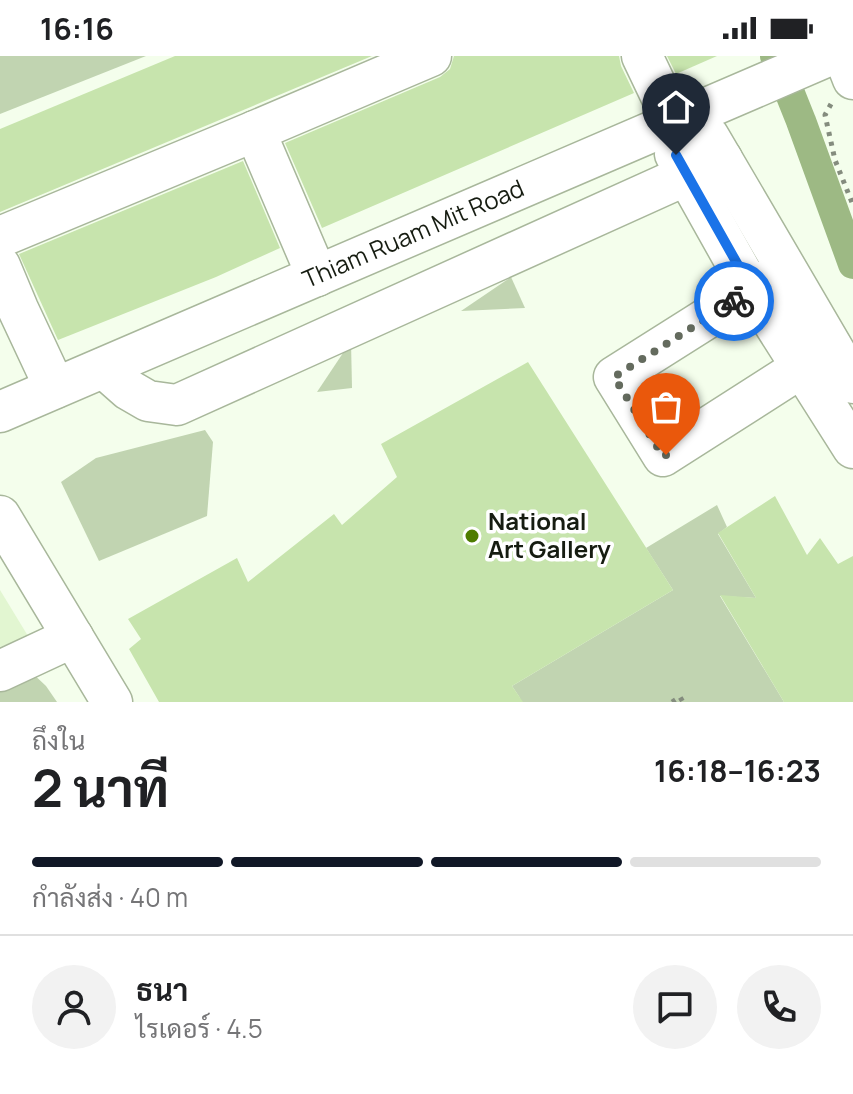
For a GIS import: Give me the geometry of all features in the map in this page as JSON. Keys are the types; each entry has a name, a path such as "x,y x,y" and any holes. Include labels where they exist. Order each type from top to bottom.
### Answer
{"street":[{"path":"0,237 431,56"},
{"path":"642,56 704,167 785,269 853,448"},
{"path":"827,59 844,89"},
{"name":"Thiam Ruam Mit Road","path":"0,412 827,59"},
{"path":"255,131 317,276"},
{"path":"704,167 752,290 817,358 853,383"},
{"path":"104,368 129,390 148,401 177,405 704,167"},
{"path":"0,266 55,388"},
{"path":"785,269 614,377 663,456 817,358"},
{"path":"0,516 112,702"},
{"path":"0,671 73,637"}],"path":[{"path":"844,89 825,115 835,160 853,205"},
{"path":"672,702 680,697 683,702"}],"shaded area":[{"path":"0,56 146,56 0,114"},
{"path":"511,277 525,308 461,311"},
{"path":"351,341 352,388 317,392"},
{"path":"205,430 213,442 207,516 99,561 61,482 96,458"},
{"path":"717,505 727,527 718,534 756,598 720,596 784,702 520,702 512,686 673,590 646,548"},
{"path":"0,590 28,636 0,647"},
{"path":"30,671 57,702 0,702 0,685"}],"building":[{"path":"175,56 372,56 0,212 0,129"},
{"path":"454,56 619,56 634,93 322,228 285,143 440,77 450,69"},
{"path":"667,56 717,56 676,74"},
{"path":"243,161 280,248 58,340 19,254"},
{"name":"National Art Gallery","path":"528,362 673,590 512,686 523,702 159,702 129,649 141,639 128,619 237,558 248,582 334,514 342,525 397,477 381,444"},
{"path":"775,496 807,555 820,538 838,564 853,556 853,702 784,702 720,595 756,598 718,533"}],"waterway":[{"path":"775,56 853,264"}],"way so far":[{"path":"666,455 663,456 614,377 734,301"}],"place":[{"name":"National Art Gallery","path":"472,536"}],"route":[{"path":"676,155 752,290 734,301"}]}
